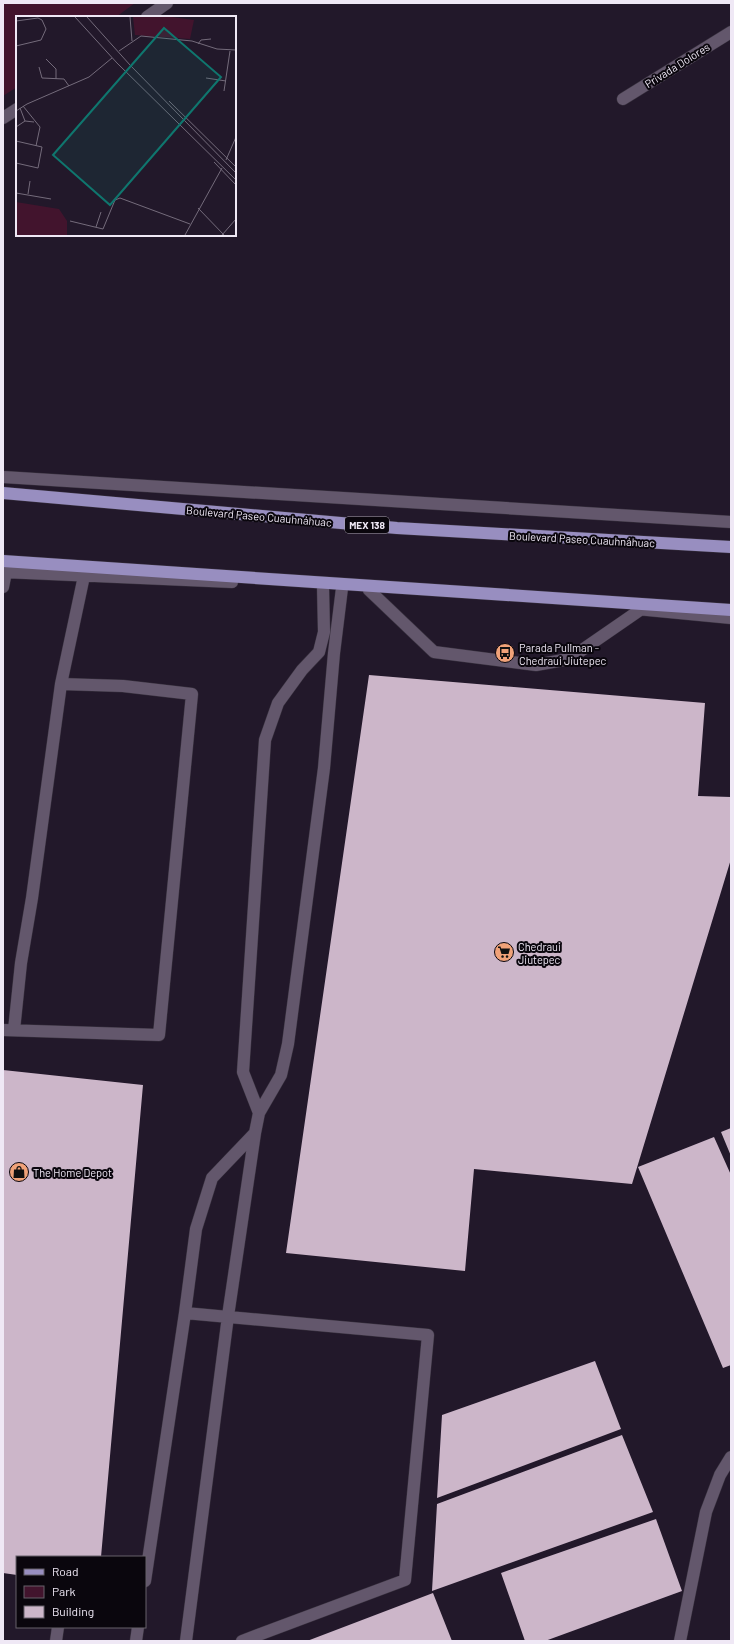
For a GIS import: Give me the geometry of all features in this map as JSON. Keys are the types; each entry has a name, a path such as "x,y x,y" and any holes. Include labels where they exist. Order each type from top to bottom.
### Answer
{"main road":[{"name":"Boulevard Paseo Cuauhnáhuac","path":"3,493 397,528 731,547"},
{"path":"4,568 731,610"}],"street":[{"path":"148,16 167,3"},
{"name":"Privada Dolores","path":"623,99 731,32"},
{"path":"3,118 16,110"},
{"name":"Boulevard Paseo Cuauhnáhuac","path":"3,477 731,522"},
{"path":"3,587 4,568 84,576 323,586 731,618"},
{"path":"61,684 123,686 192,694 159,1035 9,1030 32,898 61,684 84,576"},
{"path":"259,1113 243,1072 265,740 278,703 302,670 319,652 324,632 323,586"},
{"path":"186,1641 228,1316 255,1133 259,1113 281,1075 288,1044 324,768 334,653 342,588"},
{"path":"369,590 434,652 536,665 569,659 640,610"},
{"path":"146,1574 185,1314 196,1228 212,1178 255,1133"},
{"path":"185,1314 228,1316 428,1335 405,1580 242,1641"},
{"path":"680,1641 706,1512 720,1475 731,1457"},
{"path":"56,1641 58,1628"},
{"path":"136,1641 138,1628"}],"green space":[{"path":"3,3 135,3 117,16 16,16 16,88 3,96"}],"building":[{"path":"369,675 705,703 698,796 731,797 731,859 632,1184 474,1169 465,1271 286,1253"},
{"path":"3,1070 143,1085 101,1556 16,1556 16,1575 3,1573"},
{"path":"731,1128 731,1156 721,1132"},
{"path":"714,1137 731,1175 731,1365 723,1368 638,1167"},
{"path":"595,1361 621,1429 437,1498 442,1415"},
{"path":"622,1435 653,1512 432,1591 437,1504"},
{"path":"656,1519 682,1591 545,1641 525,1641 501,1573"},
{"path":"433,1593 452,1641 307,1641"}],"place":[{"name":"Parada Pullman - Chedraui Jiutepec","path":"505,653"},
{"name":"Chedraui Jiutepec","path":"504,952"},
{"name":"The Home Depot","path":"19,1172"}]}
